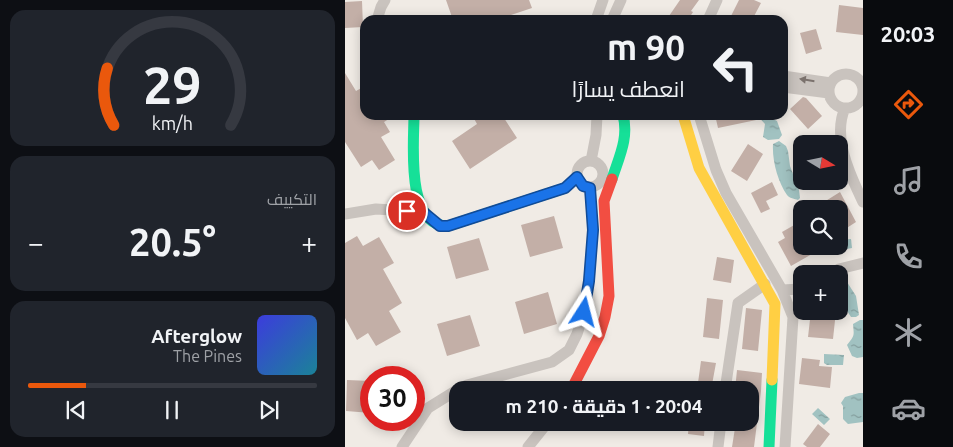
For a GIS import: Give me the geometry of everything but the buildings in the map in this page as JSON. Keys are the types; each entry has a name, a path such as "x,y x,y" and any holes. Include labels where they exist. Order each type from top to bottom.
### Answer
{"street":[{"path":"379,15 385,0"},
{"path":"598,15 603,0"},
{"path":"614,15 621,0"},
{"path":"710,15 717,0"},
{"path":"848,74 854,76 859,81 862,93 851,107 845,108 837,106 832,100 830,88 835,78 848,74"},
{"path":"788,77 830,88"},
{"path":"788,87 830,88"},
{"path":"845,108 842,115 841,129 844,153 863,202"},
{"path":"414,120 415,186 423,212 440,226 448,226 565,188 577,177"},
{"path":"591,161 597,120"},
{"path":"576,381 599,336 609,296 604,201 622,150 626,127 624,120"},
{"path":"685,120 699,168 775,304 769,447"},
{"path":"701,120 716,170 782,290 793,316 785,447"},
{"path":"587,161 591,161 599,165 603,173 601,182 590,188 583,186 576,173 580,166 587,161"},
{"path":"482,381 552,362 569,350 577,334 584,312 589,281 593,230 590,188"},
{"path":"345,214 376,209 423,212"},
{"path":"848,266 863,263"},
{"path":"726,381 738,303 765,284"},
{"path":"782,290 793,289"},
{"path":"402,447 428,408 449,395"},
{"path":"528,447 541,431"},
{"path":"718,447 720,431"}],"water":[{"path":"761,120 777,121 782,135 779,139 768,140 763,137 765,124"},
{"path":"779,141 786,146 793,174 793,190 799,190 800,198 798,200 787,195 778,178 773,157 773,144"},
{"path":"848,239 851,239 852,248 848,249"},
{"path":"848,284 856,296 859,315 851,317 848,312"},
{"path":"863,320 863,357 857,358 852,356 847,345 853,335 853,324"},
{"path":"824,354 844,355 843,365 827,365 824,363"},
{"path":"863,393 863,422 848,424 843,419 843,406 841,403 845,397"},
{"path":"818,408 830,419 824,425 812,414"}],"traffic: fast":[{"path":"414,120 413,162 418,198 425,213 434,222 448,226 565,188 577,177"},
{"path":"612,179 624,140 624,120"},
{"path":"769,447 772,380"}],"traffic: slow":[{"path":"685,120 699,168 775,304 772,380"}],"traffic: jam":[{"path":"576,381 599,336 609,296 604,201 612,179"}],"route":[{"path":"407,211 423,212 440,226 448,226 565,188 577,177 580,184 590,188 593,230 589,281 584,312"}]}
